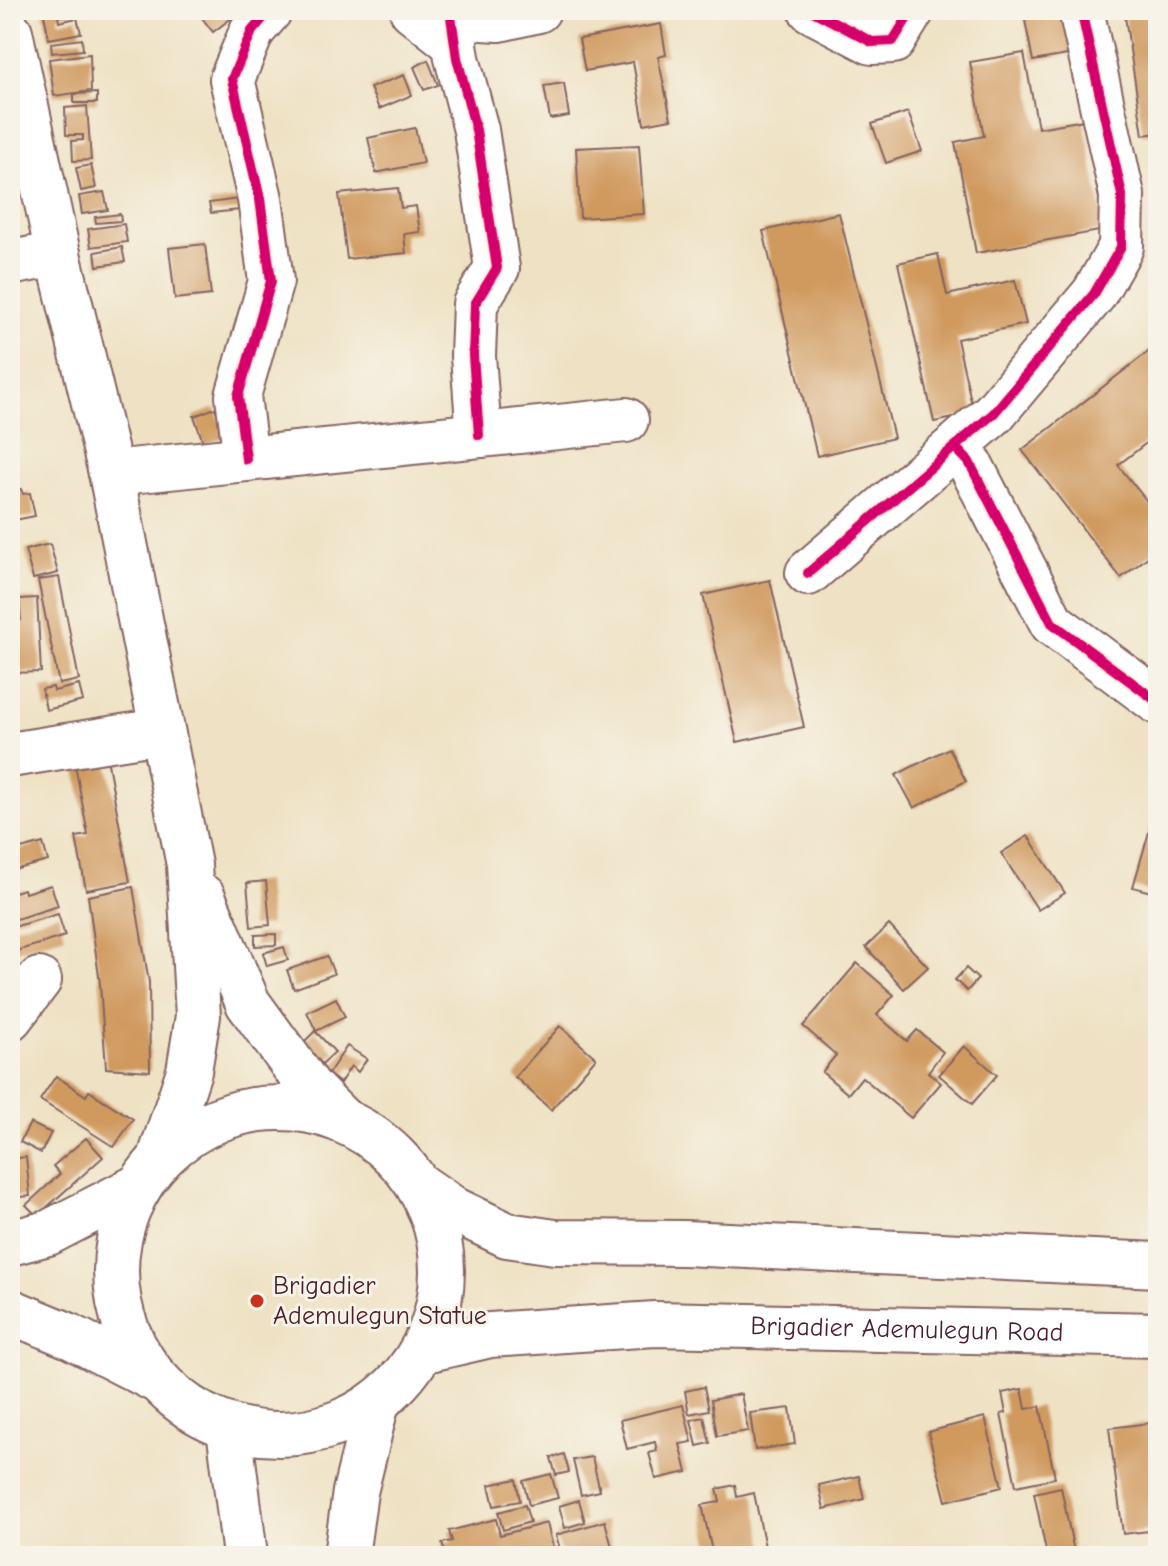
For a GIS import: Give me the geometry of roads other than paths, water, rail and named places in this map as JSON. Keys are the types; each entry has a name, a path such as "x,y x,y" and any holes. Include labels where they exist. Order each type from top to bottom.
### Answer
{"main road":[{"path":"246,459 238,396 271,281 260,199 232,79 252,31 270,10"},
{"path":"479,435 473,356 475,304 497,268 476,130 442,20 499,19 538,10"},
{"path":"811,10 872,42 893,41 912,10"},
{"path":"808,573 994,413 1140,237 1122,195 1081,10"},
{"path":"10,32 58,254 111,473 189,865 198,1016 189,1071 149,1172 119,1234 116,1286 129,1337 157,1381"},
{"path":"10,263 58,254"},
{"path":"111,473 626,420"},
{"path":"955,447 969,462 1052,623 1158,702"},
{"path":"10,755 160,731"},
{"path":"189,865 248,1003 310,1088 342,1120 383,1148 420,1186 455,1210 507,1235 555,1242 684,1243 1158,1265"},
{"path":"10,1018 39,980"},
{"path":"10,1243 48,1233 149,1172 190,1133 226,1116 264,1107 304,1109 342,1120"},
{"path":"10,1311 70,1336 157,1381 190,1409 229,1428 280,1436 331,1429 376,1406 425,1350 440,1310 444,1267 437,1225 420,1186"},
{"name":"Brigadier Ademulegun Road","path":"425,1350 490,1335 655,1324 1158,1335"},
{"path":"346,1556 355,1492 376,1406"},
{"path":"229,1428 245,1556"}],"place":[{"name":"Brigadier Ademulegun Statue","path":"257,1301"}]}
